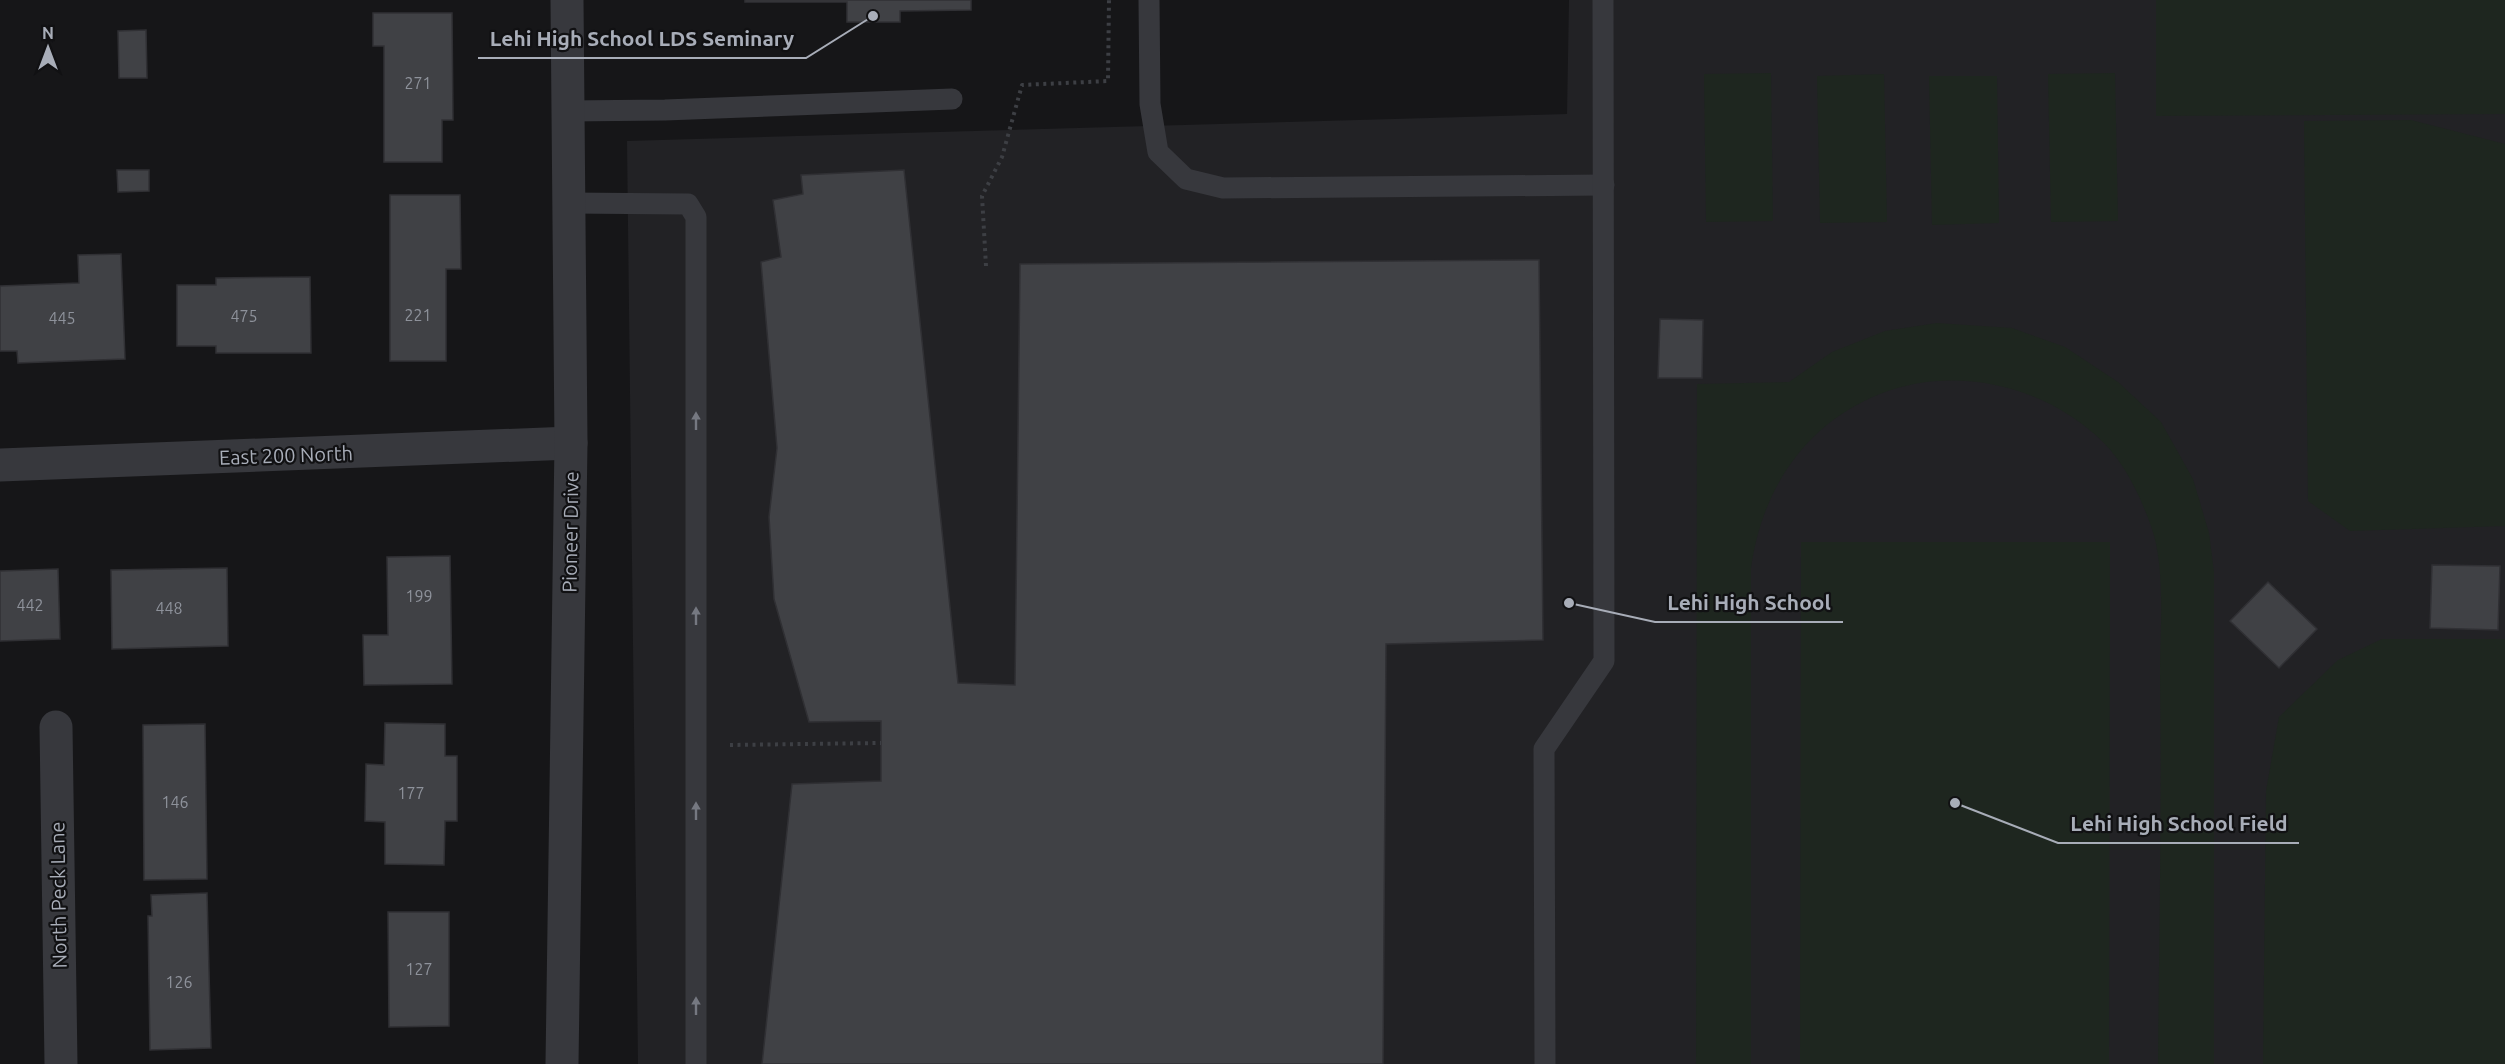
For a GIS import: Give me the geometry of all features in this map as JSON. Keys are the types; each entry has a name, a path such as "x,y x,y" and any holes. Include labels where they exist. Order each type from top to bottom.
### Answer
{"street":[{"name":"Pioneer Drive","path":"562,1064 571,443 567,0"},
{"name":"East 200 North","path":"0,465 571,443"},
{"name":"North Peck Lane","path":"56,727 61,1064"}],"lane":[{"path":"1149,0 1150,104 1158,152 1186,179 1223,188 1604,185"},
{"path":"1545,1064 1544,749 1604,661 1603,0"},
{"path":"568,111 635,111 952,99"},
{"path":"568,203 688,204 696,217 696,1064"}],"path":[{"path":"986,266 982,196 1002,157 1022,86 1108,81 1109,0"},
{"path":"730,745 880,743"}],"shaded area":[{"path":"1569,0 2505,0 2505,1064 638,1064 627,141 1567,114"},
{"path":"2156,0 2505,0 2505,114 2156,116"},
{"path":"1771,73 1773,221 1706,222 1704,74"},
{"path":"2115,73 2118,221 2051,222 2048,74"},
{"path":"1884,74 1887,222 1820,223 1817,76"},
{"path":"1929,76 1997,76 1999,223 1932,225"},
{"path":"2411,120 2505,144 2505,526 2350,531 2308,501 2304,121"},
{"path":"1937,323 2012,328 2065,347 2118,382 2161,422 2193,479 2209,533 2214,572 2214,1064 2158,1064 2161,599 2156,542 2147,515 2120,462 2105,444 2082,424 2029,395 2000,386 1970,381 1939,381 1909,385 1880,394 1853,407 1830,423 1809,441 1792,463 1777,486 1765,512 1751,568 1751,1064 1696,1064 1697,384 1789,382 1832,352 1885,331"},
{"path":"1801,542 2110,542 2109,1064 1800,1064"},
{"path":"2382,639 2505,639 2505,1064 2263,1064 2266,791 2279,717 2338,660"}],"building":[{"path":"745,0 971,0 971,10 900,11 900,22 847,22 847,2 745,2"},
{"path":"373,13 452,13 453,120 442,120 442,162 384,162 384,46 373,46"},
{"path":"146,30 147,78 119,78 118,31"},
{"path":"117,170 149,170 149,191 118,192"},
{"path":"904,170 958,683 1015,685 1020,264 1539,260 1543,640 1386,644 1383,1064 762,1064 792,784 881,781 881,721 809,722 774,599 769,517 777,448 761,262 781,257 773,200 803,194 801,175"},
{"path":"390,195 460,195 461,269 446,269 446,361 390,361"},
{"path":"121,254 125,359 18,363 17,351 0,351 0,286 79,283 78,255"},
{"path":"310,277 311,353 216,353 216,346 177,346 177,285 216,285 216,278"},
{"path":"1660,319 1703,320 1702,378 1658,378"},
{"path":"450,556 452,684 364,685 363,635 388,635 387,557"},
{"path":"2432,565 2500,566 2498,630 2430,628"},
{"path":"227,568 228,646 112,649 111,570"},
{"path":"58,569 60,639 0,641 0,571"},
{"path":"2268,582 2317,629 2279,668 2230,621"},
{"path":"385,723 445,724 445,756 457,756 457,821 445,821 444,865 385,864 385,822 365,821 366,764 384,765"},
{"path":"205,724 207,879 144,880 143,725"},
{"path":"207,893 211,1048 150,1050 148,916 152,916 151,895"},
{"path":"388,912 449,912 449,1026 389,1027"}],"place":[{"name":"Lehi High School LDS Seminary","path":"873,16"},
{"name":"Lehi High School","path":"1569,603"},
{"name":"Lehi High School Field","path":"1955,803"}]}
